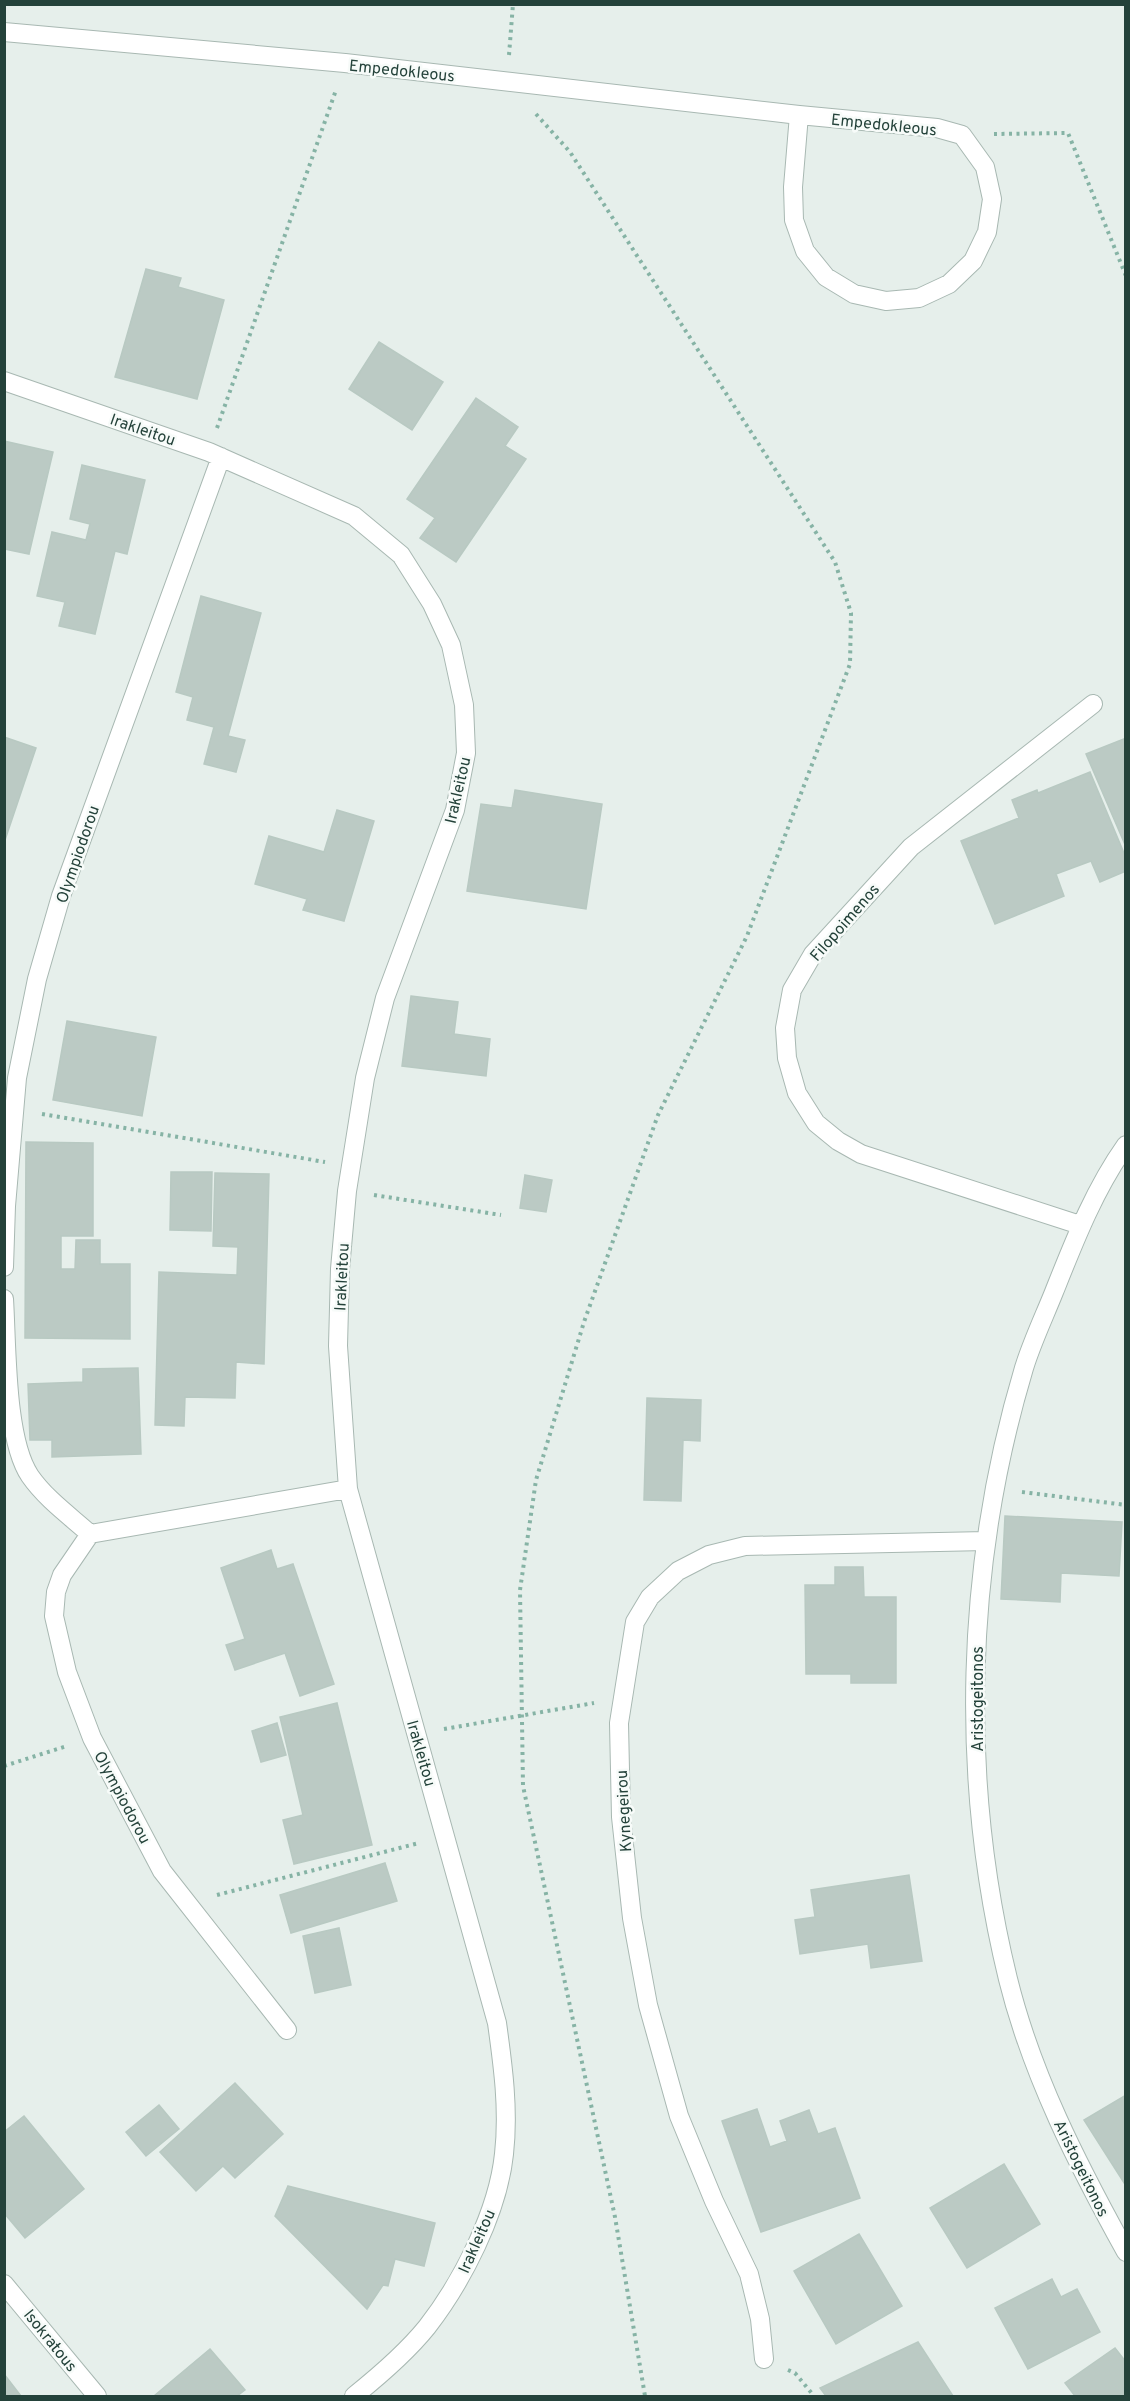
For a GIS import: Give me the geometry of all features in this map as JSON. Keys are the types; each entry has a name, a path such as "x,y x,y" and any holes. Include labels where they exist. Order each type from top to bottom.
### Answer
{"street":[{"name":"Empedokleous","path":"4,32 345,63 799,115 937,128 962,135"},
{"path":"799,115 793,187 794,220 805,251 826,277 854,294 886,301 919,298 949,284 973,261 987,232 992,199 985,167 962,135"},
{"name":"Irakleitou","path":"4,381 215,454 354,516 401,555 432,604 450,645 464,705 466,753 455,810 385,998 365,1078 349,1166 340,1269 339,1346 348,1489 497,2023 506,2092 504,2156 490,2215 462,2275 426,2328 377,2378 354,2397"},
{"name":"Olympiodorou","path":"4,1267 6,1206 17,1078 37,979 61,896 215,454"},
{"name":"Filopoimenos","path":"1080,1225 861,1154 838,1141 816,1123 797,1093 787,1058 785,1028 792,990 813,954 911,847 1093,704"},
{"name":"Aristogeitonos","path":"1125,1145 1080,1225 1024,1366 994,1488 986,1541 977,1641 976,1724 980,1812 991,1900 1009,1981 1038,2074 1078,2165 1125,2252"},
{"path":"4,1299 13,1431 21,1457 29,1475 44,1493 90,1534 348,1489"},
{"name":"Olympiodorou","path":"90,1534 62,1575 56,1592 54,1616 67,1672 92,1738 162,1871 287,2030"},
{"name":"Kynegeirou","path":"764,2358 760,2319 749,2274 714,2201 679,2116 648,2005 632,1918 621,1817 619,1723 635,1622 650,1597 678,1571 709,1555 745,1546 986,1541"},
{"name":"Isokratous","path":"4,2284 97,2397"}],"path":[{"path":"513,4 507,81 570,152 835,562 851,613 850,664 747,936 658,1115 584,1322 539,1469 520,1590 523,1786 615,2217 645,2397"},
{"path":"215,454 345,63"},
{"path":"962,135 1068,133 1125,276"},
{"path":"14,1109 349,1166"},
{"path":"347,1191 501,1215"},
{"path":"994,1488 1125,1504"},
{"path":"417,1734 623,1698"},
{"path":"4,1766 92,1738"},
{"path":"187,1903 446,1836"},
{"path":"764,2358 795,2373 814,2397"}],"building":[{"path":"146,269 181,278 178,287 224,300 197,399 115,377"},
{"path":"379,342 443,382 412,430 349,389"},
{"path":"476,398 518,427 505,446 526,459 456,562 420,538 435,518 407,499"},
{"path":"4,441 53,452 29,554 4,549"},
{"path":"82,465 145,480 127,554 115,551 95,634 59,626 65,602 37,596 52,532 86,540 90,524 70,519"},
{"path":"201,596 261,613 228,736 245,740 236,772 204,764 214,727 187,720 193,697 176,692"},
{"path":"4,737 36,748 4,843"},
{"path":"1126,738 1126,847 1086,754"},
{"path":"1090,772 1126,858 1126,871 1100,882 1091,861 1056,874 1064,896 995,924 961,841 1019,818 1012,800 1037,790 1038,793"},
{"path":"515,790 602,804 586,909 467,891 481,804 512,808"},
{"path":"337,810 374,821 344,921 303,910 307,899 255,884 269,836 324,852"},
{"path":"411,996 458,1002 454,1034 490,1039 486,1076 402,1066"},
{"path":"67,1021 156,1037 142,1116 53,1100"},
{"path":"26,1142 93,1143 93,1236 61,1236 61,1269 75,1269 76,1240 100,1240 100,1264 130,1264 130,1339 25,1338"},
{"path":"171,1172 212,1172 211,1231 170,1230"},
{"path":"215,1173 269,1174 264,1364 236,1362 235,1398 185,1397 184,1426 155,1425 159,1272 237,1275 238,1247 213,1246"},
{"path":"525,1175 552,1180 546,1212 520,1208"},
{"path":"138,1368 141,1454 52,1457 52,1440 30,1440 28,1384 83,1382 83,1369"},
{"path":"647,1398 701,1400 700,1441 683,1440 681,1501 644,1500"},
{"path":"1005,1516 1122,1522 1119,1576 1061,1573 1060,1602 1001,1599"},
{"path":"271,1550 277,1569 293,1564 334,1684 300,1696 285,1653 235,1670 226,1645 245,1639 221,1568"},
{"path":"835,1567 863,1567 864,1597 896,1597 896,1683 851,1683 851,1674 806,1674 805,1585 835,1585"},
{"path":"337,1703 372,1845 294,1864 283,1820 303,1815 280,1717"},
{"path":"277,1723 286,1755 261,1762 252,1731"},
{"path":"385,1863 397,1901 291,1933 280,1895"},
{"path":"909,1875 922,1961 871,1968 868,1944 800,1954 795,1920 815,1917 811,1890"},
{"path":"339,1928 351,1985 315,1993 303,1936"},
{"path":"235,2083 283,2134 235,2178 223,2166 196,2191 160,2152"},
{"path":"1126,2095 1126,2186 1084,2120"},
{"path":"159,2105 179,2129 146,2156 126,2132"},
{"path":"757,2109 770,2147 787,2141 780,2121 809,2110 818,2134 835,2128 860,2198 761,2232 722,2121"},
{"path":"24,2116 84,2189 25,2238 4,2213 4,2132"},
{"path":"1004,2164 1040,2224 967,2268 930,2208"},
{"path":"288,2186 435,2223 424,2266 395,2259 388,2286 383,2285 367,2309 275,2216"},
{"path":"859,2234 902,2306 836,2344 794,2271"},
{"path":"1052,2279 1061,2297 1077,2289 1100,2332 1028,2369 995,2308"},
{"path":"918,2342 953,2396 826,2396 820,2388"},
{"path":"1115,2348 1126,2362 1126,2396 1075,2396 1065,2383"},
{"path":"210,2349 245,2390 237,2396 154,2396"},
{"path":"4,2374 21,2396 4,2396"}]}
